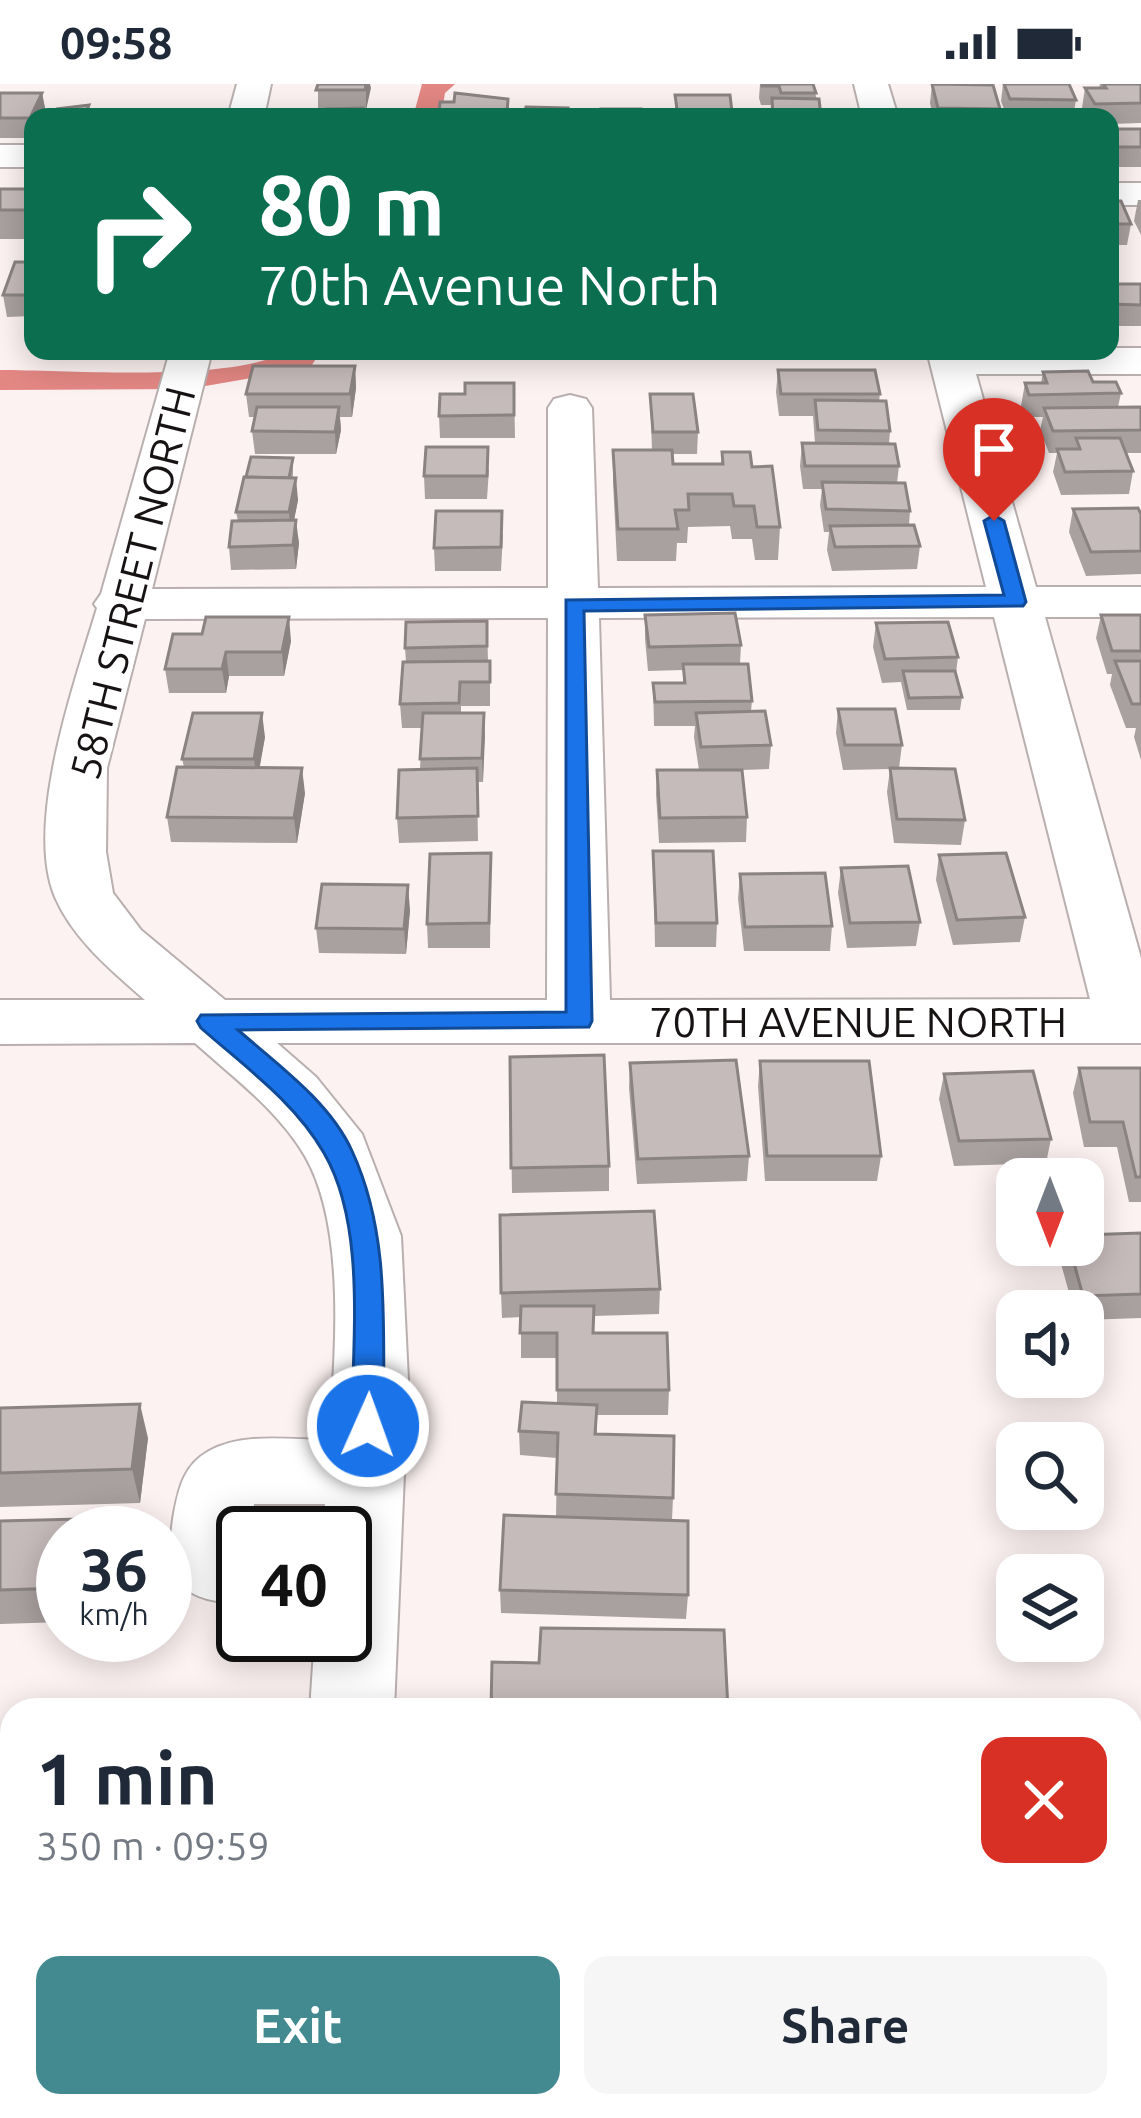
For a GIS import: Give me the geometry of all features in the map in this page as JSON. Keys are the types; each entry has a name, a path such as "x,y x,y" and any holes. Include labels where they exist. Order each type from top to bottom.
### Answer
{"street":[{"path":"950,360 1134,1021"},
{"path":"1103,360 1141,361"},
{"name":"58TH STREET NORTH","path":"187,367 119,604 79,768 76,852 84,896 119,944 293,1093 338,1151 366,1236 370,1381 361,1506"},
{"path":"570,408 579,1021"},
{"path":"119,604 1141,602"},
{"name":"70TH AVENUE NORTH","path":"0,1022 1134,1021"},
{"path":"216,1564 208,1556 218,1487 239,1472 366,1472"},
{"name":"58TH STREET NORTH","path":"352,1662 352,1698"}],"building":[{"path":"318,84 366,84 365,90 316,90"},
{"path":"762,84 813,84 816,93 781,93 779,86"},
{"path":"932,84 993,85 1000,108 938,108"},
{"path":"1004,84 1069,84 1076,100 1010,99"},
{"path":"1103,84 1141,84 1141,103 1095,104 1085,88 1106,88"},
{"path":"0,93 42,93 35,108 24,108 24,118 0,118"},
{"path":"455,93 508,99 507,108 439,108 440,102 454,102"},
{"path":"675,95 730,95 732,108 677,108"},
{"path":"772,98 819,99 820,108 773,108"},
{"path":"1119,129 1141,129 1141,147 1119,147"},
{"path":"0,189 24,189 24,210 0,210"},
{"path":"1119,201 1121,201 1131,224 1119,224"},
{"path":"15,262 24,262 24,295 3,295"},
{"path":"1119,284 1141,284 1141,305 1119,304"},
{"path":"253,366 355,366 350,394 246,394"},
{"path":"778,370 875,370 880,394 781,394"},
{"path":"1088,371 1093,382 1116,382 1121,393 1029,395 1025,383 1047,383 1043,372"},
{"path":"465,383 514,383 514,415 439,416 440,394 465,394"},
{"path":"650,394 693,394 698,432 653,432"},
{"path":"815,400 886,401 890,431 818,430"},
{"path":"257,407 339,407 335,432 252,431"},
{"path":"1141,407 1141,430 1053,431 1044,408"},
{"path":"1076,438 1120,438 1133,471 1065,472 1057,449 1080,449"},
{"path":"802,443 895,444 899,466 805,466"},
{"path":"426,447 488,447 487,476 424,476"},
{"path":"613,450 672,450 673,464 723,464 722,452 750,452 752,467 772,466 780,527 757,527 754,506 734,506 732,494 688,494 689,510 675,510 678,529 618,529"},
{"path":"251,457 293,458 289,478 246,477"},
{"path":"244,477 296,478 289,512 236,512"},
{"path":"822,482 905,483 910,511 826,509"},
{"path":"1138,508 1141,551 1091,552 1073,509"},
{"path":"436,511 502,511 501,547 434,548"},
{"path":"296,520 293,545 229,547 232,521"},
{"path":"914,525 920,546 835,547 830,526"},
{"path":"735,613 741,645 649,647 645,615"},
{"path":"1101,615 1141,615 1141,651 1112,651"},
{"path":"206,617 289,617 282,652 226,652 222,669 165,669 173,634 202,634"},
{"path":"487,621 487,646 405,648 406,622"},
{"path":"948,622 958,657 885,659 876,623"},
{"path":"490,661 490,682 460,682 459,703 400,704 403,662"},
{"path":"1115,661 1141,661 1141,704 1132,704"},
{"path":"683,664 748,664 752,701 655,702 653,683 685,683"},
{"path":"903,671 955,671 962,697 909,698"},
{"path":"838,709 895,709 902,745 845,745"},
{"path":"765,711 771,745 701,747 696,713"},
{"path":"193,713 262,713 254,759 182,759"},
{"path":"423,713 484,713 482,758 420,759"},
{"path":"177,767 302,768 294,818 167,817"},
{"path":"477,768 478,816 397,818 399,770"},
{"path":"890,768 955,769 965,820 897,819"},
{"path":"657,770 742,770 747,817 660,818"},
{"path":"653,851 713,851 717,923 656,923"},
{"path":"491,853 489,923 427,924 430,854"},
{"path":"1006,853 1025,917 957,920 939,855"},
{"path":"908,866 920,922 850,923 841,868"},
{"path":"825,873 832,926 745,927 740,874"},
{"path":"322,884 408,885 404,929 316,928"},
{"path":"604,1055 609,1166 511,1168 510,1057"},
{"path":"736,1060 749,1156 638,1159 630,1063"},
{"path":"760,1061 869,1061 881,1156 767,1156"},
{"path":"1079,1068 1141,1068 1141,1177 1136,1177 1123,1122 1090,1122"},
{"path":"1033,1071 1051,1139 959,1141 944,1074"},
{"path":"654,1211 660,1289 501,1293 500,1215"},
{"path":"1141,1233 1141,1294 1104,1295 1104,1290 1081,1290 1075,1266 1104,1266 1104,1234"},
{"path":"521,1306 594,1306 593,1333 667,1333 669,1390 557,1390 557,1333 520,1333"},
{"path":"522,1402 597,1405 595,1434 674,1436 673,1498 556,1494 558,1433 519,1431"},
{"path":"140,1404 132,1469 0,1473 0,1408"},
{"path":"504,1515 688,1521 688,1595 500,1590"},
{"path":"36,1520 36,1589 0,1590 0,1521"},
{"path":"541,1628 724,1630 727,1698 491,1698 492,1662 539,1663"}],"waterway":[{"path":"429,108 432,89 442,84"},
{"path":"0,380 188,379 262,370 299,360"}],"route":[{"path":"368,1426 366,1236 338,1151 293,1093 211,1021 579,1021 573,604 1016,602 994,521"}]}
